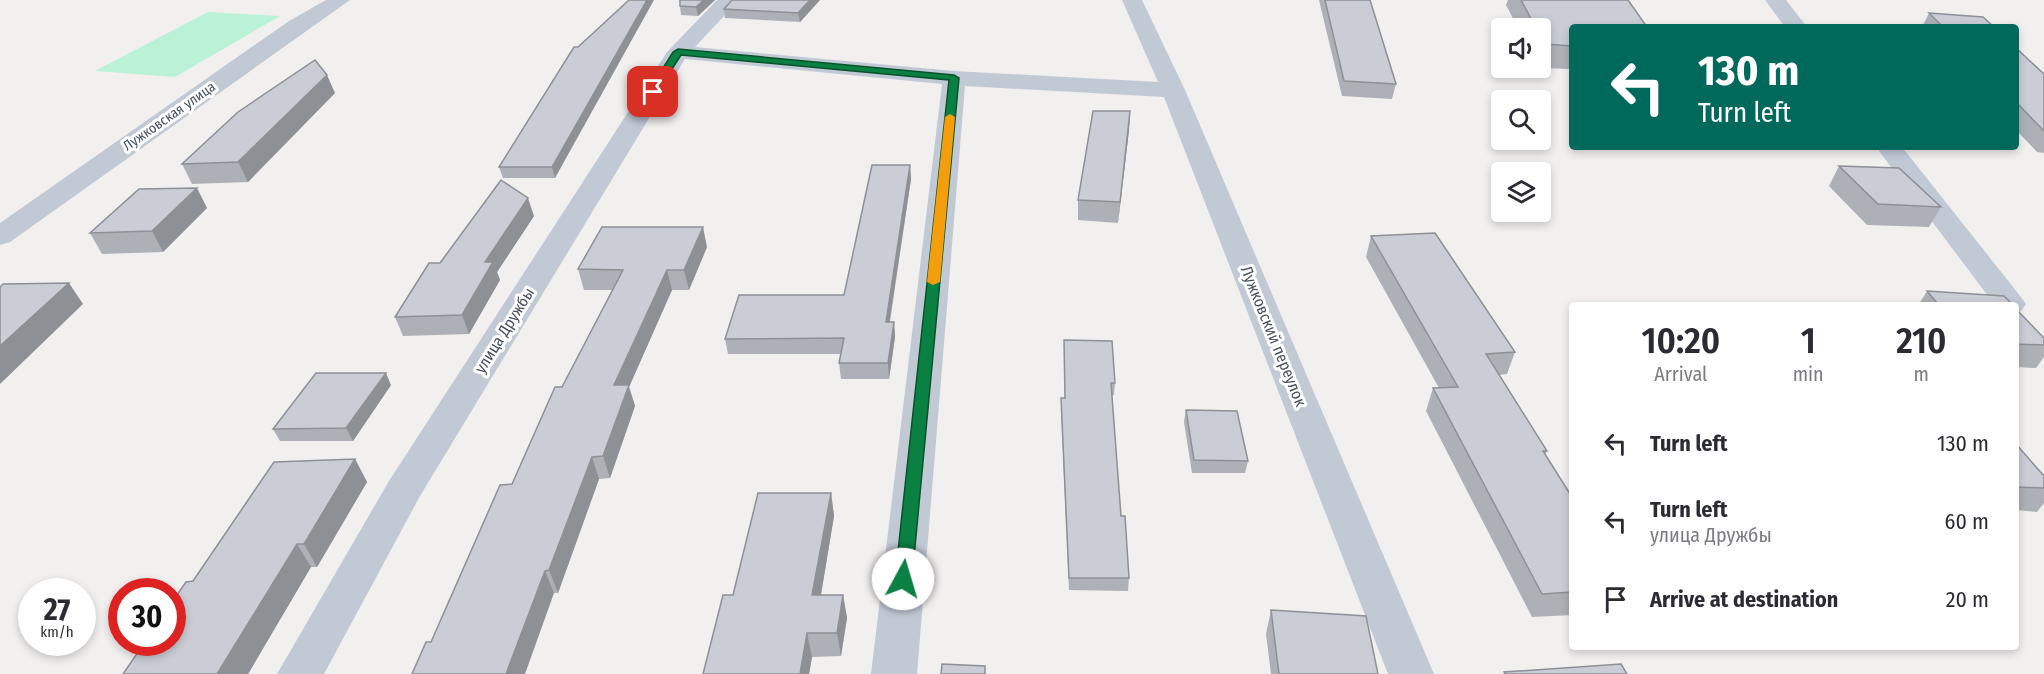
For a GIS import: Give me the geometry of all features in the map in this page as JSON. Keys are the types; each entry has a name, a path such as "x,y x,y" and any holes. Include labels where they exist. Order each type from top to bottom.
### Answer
{"street":[{"name":"Лужковская улица","path":"0,236 297,26 340,0"},
{"name":"улица Дружбы","path":"300,674 403,492 678,52 729,0"},
{"name":"Лужковский переулок","path":"1132,0 1173,90 1411,674"},
{"path":"1775,0 1794,24"},
{"path":"678,52 954,78 1173,90"},
{"path":"894,674 954,78"},
{"path":"1891,150 2008,302"}],"green space":[{"path":"208,12 280,16 175,77 95,71"}],"building":[{"path":"629,0 647,0 552,167 499,167 574,47 578,47"},
{"path":"680,0 704,0 696,7 680,6"},
{"path":"732,0 810,0 798,13 724,9"},
{"path":"1325,0 1370,0 1396,84 1344,81"},
{"path":"1521,0 1628,0 1645,24 1569,24 1569,46 1551,44 1551,18 1531,18"},
{"path":"1929,13 1983,17 1991,24 1940,24"},
{"path":"2019,51 2044,74 2044,131 2019,105"},
{"path":"315,60 327,75 238,162 182,164 238,112"},
{"path":"1093,111 1130,111 1120,202 1078,200"},
{"path":"872,165 910,165 886,322 894,322 888,363 839,363 844,338 725,339 739,295 844,295"},
{"path":"1839,166 1899,168 1941,207 1878,204"},
{"path":"501,180 528,198 485,262 493,262 462,315 395,317 429,263 440,263"},
{"path":"197,188 152,231 90,233 139,189"},
{"path":"602,227 703,227 684,270 667,270 614,385 629,385 603,456 592,457 506,674 412,674 426,642 431,642 500,485 512,484 555,387 562,387 623,270 578,269"},
{"path":"1435,233 1515,352 1486,354 1547,451 1543,451 1569,492 1569,592 1542,594 1433,388 1458,387 1371,236"},
{"path":"69,283 0,346 0,287 3,284"},
{"path":"1927,291 2004,296 2010,302 1936,302"},
{"path":"2019,312 2044,338 2044,345 2019,344"},
{"path":"1064,340 1112,341 1115,383 1111,383 1121,516 1125,516 1129,578 1069,578 1061,398 1065,398"},
{"path":"316,373 386,373 346,428 273,429"},
{"path":"1186,410 1237,411 1248,461 1194,460"},
{"path":"2019,447 2044,476 2044,488 2019,487"},
{"path":"355,459 304,544 297,544 217,674 123,674 135,656 186,656 186,582 193,581 274,462"},
{"path":"758,493 831,493 812,595 843,595 837,633 807,633 800,674 703,674 723,595 733,595"},
{"path":"1271,610 1366,616 1378,674 1279,674"},
{"path":"942,664 985,666 985,674 941,674"},
{"path":"1621,664 1627,674 1505,674 1504,672"}],"slow traffic":[{"path":"933,282 950,117"}],"route":[{"path":"653,92 678,52 954,78 903,579"}]}
